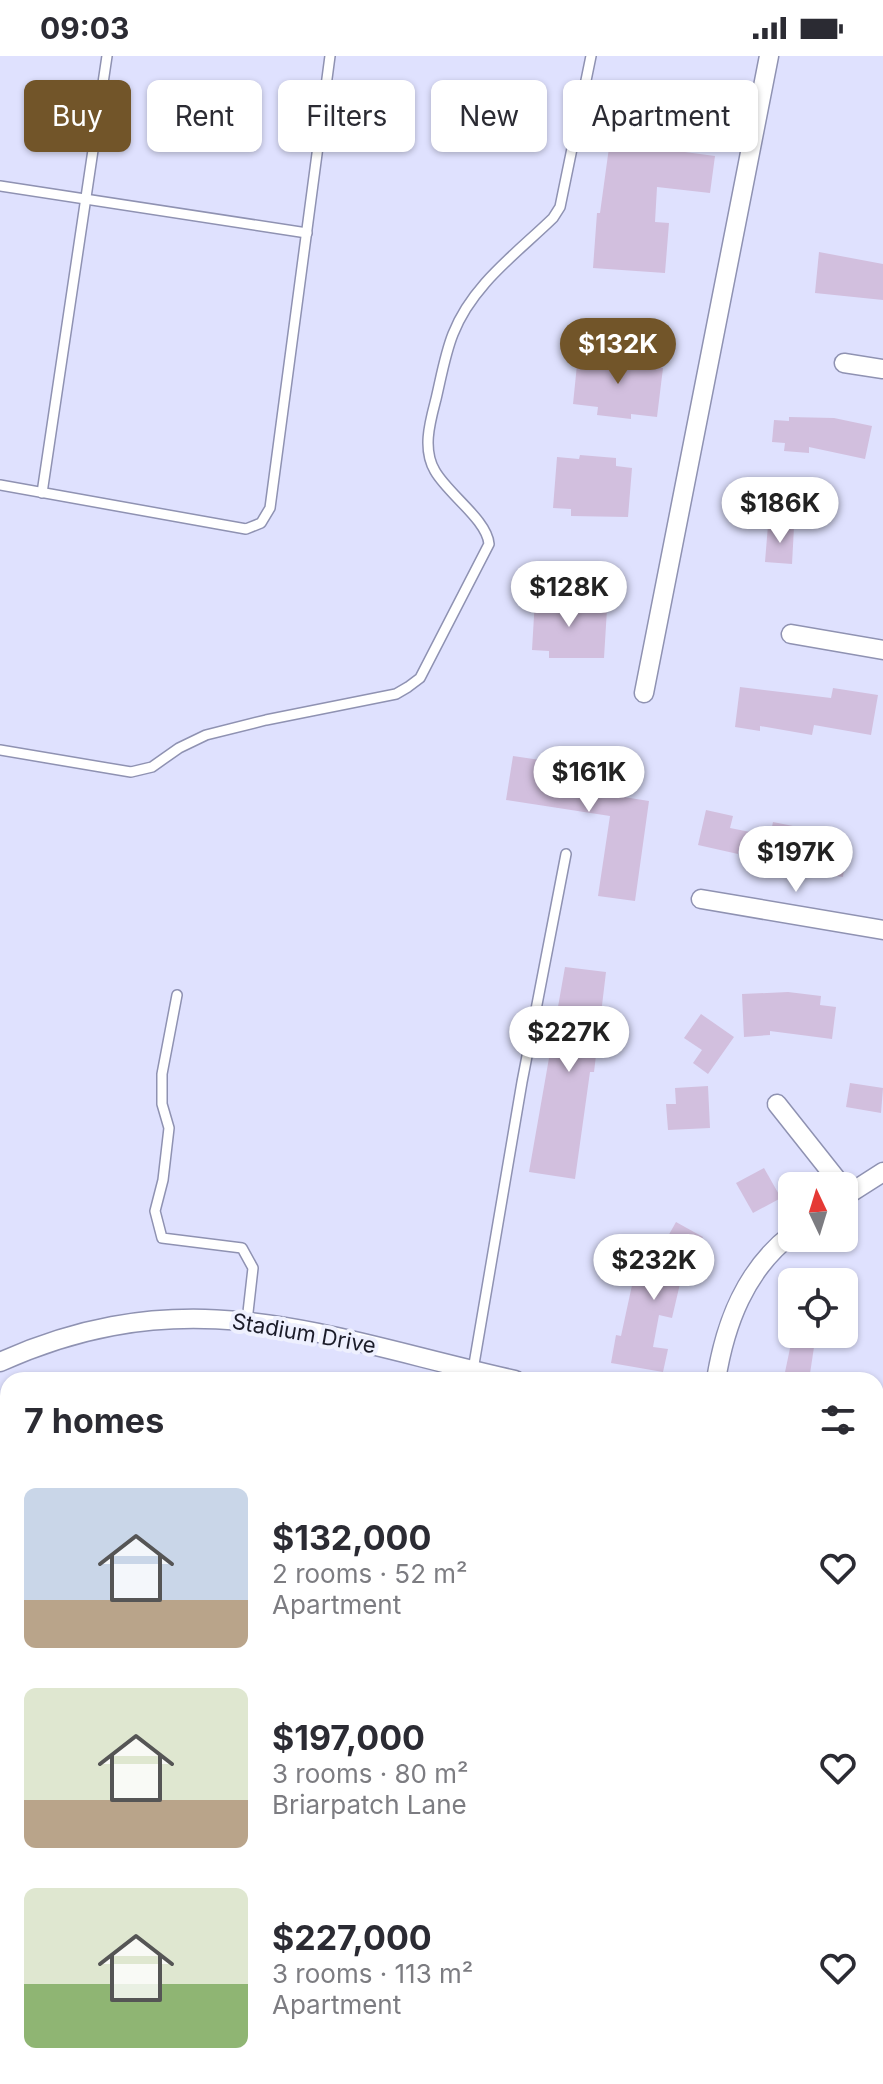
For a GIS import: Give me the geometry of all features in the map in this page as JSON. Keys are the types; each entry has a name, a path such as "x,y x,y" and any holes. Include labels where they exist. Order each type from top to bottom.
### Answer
{"street":[{"path":"758,112 769,56"},
{"path":"644,693 750,152"},
{"path":"844,363 883,369"},
{"path":"791,634 883,650"},
{"path":"701,899 883,930"},
{"path":"777,1104 830,1172"},
{"path":"858,1185 883,1172"},
{"path":"717,1372 735,1305 758,1269 778,1248"},
{"name":"Stadium Drive","path":"0,1362 60,1338 123,1323 189,1317 247,1321 348,1338 481,1372"}],"lane":[{"path":"42,493 107,56"},
{"path":"0,485 246,529 261,523 270,508 330,56"},
{"path":"0,750 131,772 152,767 179,748 206,735 396,694 420,678 489,544 488,532 451,494 433,469 428,452 428,430 453,333 476,293 553,218 560,207 591,56"},
{"path":"0,186 307,233"},
{"path":"473,1370 522,1082 566,854"},
{"path":"177,995 162,1074 162,1104 169,1128 163,1180 155,1211 162,1238 242,1248 253,1268 247,1321"}],"building":[{"path":"608,152 685,152 715,156 710,193 657,187 655,222 669,223 665,273 593,268 597,213 600,213"},
{"path":"819,252 883,264 883,300 815,293"},
{"path":"606,354 643,358 642,365 663,368 657,417 631,414 631,419 597,415 598,407 573,404 578,355 605,358"},
{"path":"789,417 834,418 872,426 865,459 809,447 809,453 784,451 785,443 772,442 774,420 789,421"},
{"path":"580,455 616,458 616,466 632,468 628,517 571,516 571,509 553,508 557,457 579,459"},
{"path":"768,525 794,527 792,564 765,562"},
{"path":"558,598 593,600 592,608 607,609 604,658 549,658 549,651 532,650 535,599 558,601"},
{"path":"740,687 831,698 833,688 878,695 871,735 814,725 812,735 760,726 760,731 735,727"},
{"path":"513,756 615,771 611,795 649,801 635,901 598,896 610,816 506,800"},
{"path":"706,810 733,816 730,828 770,836 773,822 798,827 797,831 848,837 843,877 803,871 804,862 739,849 738,854 698,845"},
{"path":"565,967 606,972 594,1072 590,1072 575,1179 529,1172"},
{"path":"788,992 821,996 820,1005 836,1007 832,1039 770,1031 770,1035 744,1037 742,994"},
{"path":"701,1014 734,1037 708,1074 693,1063 702,1050 684,1038"},
{"path":"850,1083 883,1088 881,1113 846,1107"},
{"path":"708,1086 710,1128 668,1130 666,1104 676,1104 675,1088"},
{"path":"764,1168 778,1193 778,1200 753,1213 736,1183"},
{"path":"676,1222 703,1237 682,1275 672,1318 659,1315 653,1347 668,1349 663,1372 611,1363 616,1335 621,1336 634,1276 644,1279"},
{"path":"790,1348 814,1348 810,1372 785,1372"}]}
